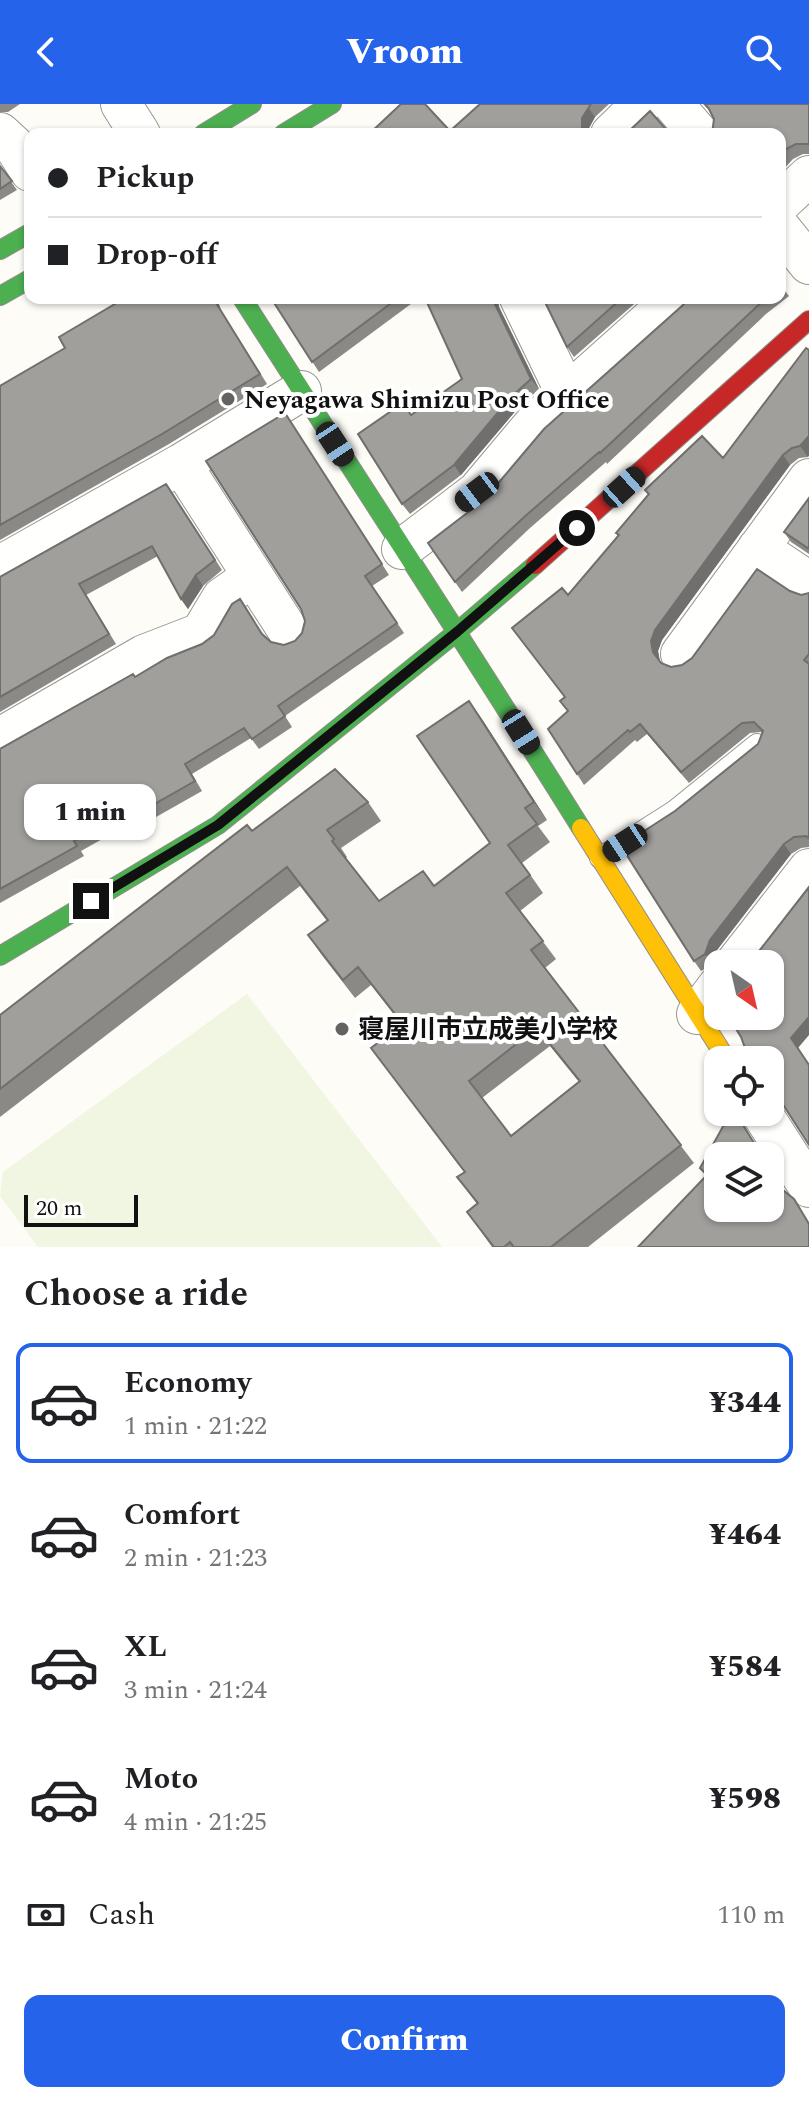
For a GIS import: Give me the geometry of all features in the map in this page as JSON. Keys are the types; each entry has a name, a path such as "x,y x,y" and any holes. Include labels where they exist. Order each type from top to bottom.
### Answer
{"street":[{"path":"121,104 136,128"},
{"path":"213,128 252,104"},
{"path":"293,128 332,104"},
{"path":"617,128 642,104"},
{"path":"673,104 694,128"},
{"path":"0,133 24,162"},
{"path":"786,197 809,176"},
{"path":"786,235 809,264"},
{"path":"0,250 24,236"},
{"path":"0,296 24,282"},
{"path":"246,304 458,631 600,858 704,995"},
{"path":"523,304 567,395"},
{"path":"402,549 477,492 535,423 668,304"},
{"path":"0,956 218,825 458,631 809,320"},
{"path":"0,566 181,464 301,391"},
{"path":"181,464 289,632"},
{"path":"681,654 809,479"},
{"path":"758,548 809,582"},
{"path":"0,738 144,655 201,633 222,598 252,577"},
{"path":"746,950 809,869"},
{"path":"770,1126 809,1187"}],"lane":[{"path":"600,858 674,811 757,744"}],"green space":[{"path":"247,994 442,1247 38,1247 0,1196 3,1172"}],"building":[{"path":"401,104 425,104 447,128 375,128"},
{"path":"480,104 591,104 582,118 582,128 453,128"},
{"path":"705,104 809,104 809,144 796,144 786,149 786,128 713,128 714,119"},
{"path":"650,111 665,128 632,128"},
{"path":"0,166 12,181 0,189"},
{"path":"115,304 217,304 260,374 162,434 0,525 0,386 65,348 59,337"},
{"path":"275,304 390,304 312,362"},
{"path":"428,304 495,304 531,379 510,398 454,465 402,504 358,434 403,403 411,415 462,379"},
{"path":"546,304 615,304 567,347"},
{"path":"760,304 600,453 523,518 455,582 428,543 484,500 544,429 683,305"},
{"path":"806,348 809,350 809,436 800,446 783,455 655,630 651,641 653,652 661,663 671,667 682,665 692,658 757,569 790,591 801,595 809,593 809,654 804,660 809,664 809,838 794,837 784,844 710,940 704,955 694,961 621,846 675,811 758,744 763,731 754,722 742,723 681,772 640,724 630,732 628,730 577,774 548,729 568,711 560,701 565,697 512,628 562,588 568,595 619,535 616,533 649,494 645,490 702,436 723,458"},
{"path":"285,413 382,564 365,576 397,623 278,706 285,716 252,739 244,728 185,764 195,781 142,811 139,804 74,841 77,846 0,889 0,749 133,674 135,677 167,658 202,644 214,635 232,604 240,599 262,634 271,642 284,645 295,641 302,633 305,621 301,609 206,461"},
{"path":"166,484 215,560 196,575 181,599 152,546 79,584 109,634 0,697 0,577"},
{"path":"809,498 809,549 784,532"},
{"path":"469,701 534,802 525,808 537,824 508,845 530,875 506,893 543,941 531,950 681,1145 551,1247 514,1247 510,1242 504,1247 494,1247 467,1212 478,1203 457,1177 465,1172 371,1048 403,1024 358,967 343,980 308,935 328,920 287,867 0,1089 0,1015 247,825 252,831 335,769 368,802 327,830 334,839 332,841 379,901 423,871 434,886 490,843 417,736","holes":["537,1028 580,1081 511,1136 469,1081"]},
{"path":"809,887 809,1017 791,1038 809,1065 809,1145 784,1106 784,1046 744,1046 737,1030 784,1030 784,950 760,950"},
{"path":"723,1126 744,1126 753,1142 714,1142"},
{"path":"704,1178 704,1222 784,1222 784,1191 794,1199 809,1224 809,1247 638,1247"}],"traffic: fast":[{"path":"213,128 252,104"},
{"path":"293,128 332,104"},
{"path":"0,250 24,236"},
{"path":"0,296 24,282"},
{"path":"246,304 581,828"},
{"path":"0,956 218,825 535,565"}],"traffic: slow":[{"path":"581,828 718,1046"}],"traffic: jam":[{"path":"535,565 809,320"}],"place":[{"name":"Neyagawa Shimizu Post Office","path":"228,399"},
{"name":"寝屋川市立成美小学校","path":"342,1029"}],"route":[{"path":"91,901 218,825 458,631 577,528"}]}
